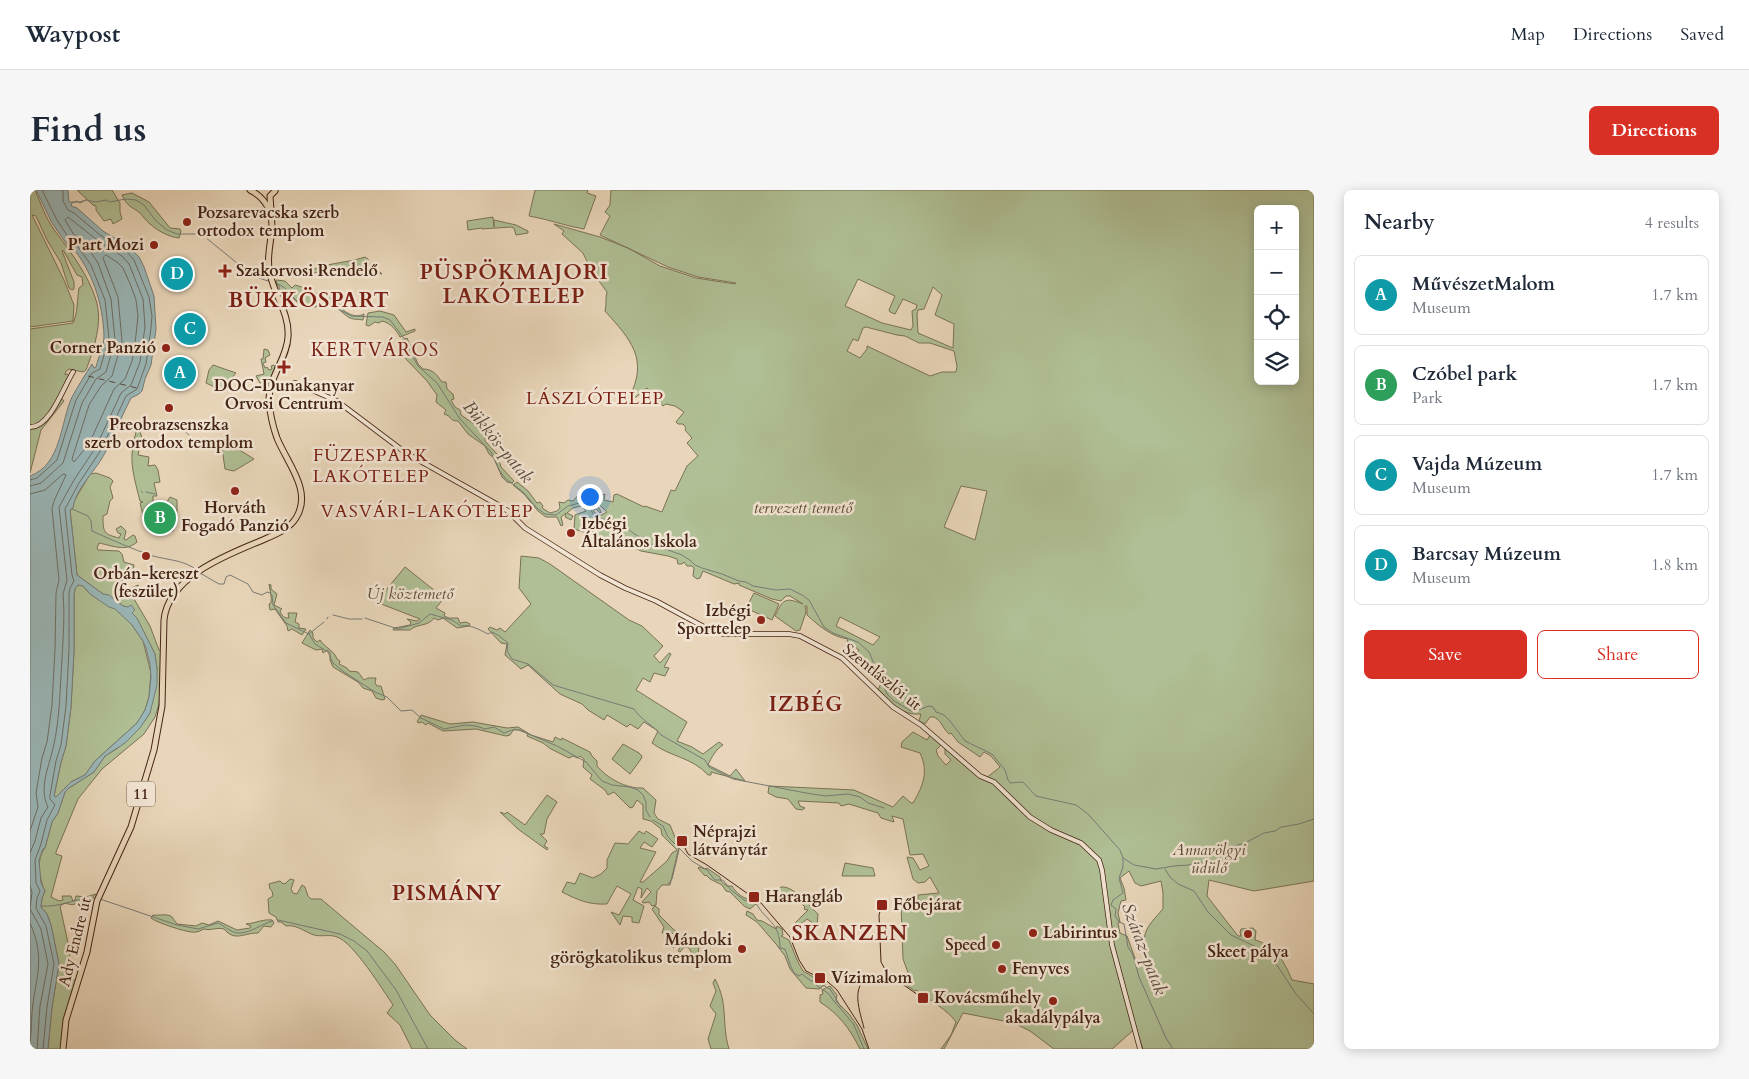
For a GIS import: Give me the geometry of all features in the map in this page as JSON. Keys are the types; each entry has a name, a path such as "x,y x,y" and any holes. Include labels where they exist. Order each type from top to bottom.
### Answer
{"main road":[{"path":"250,190 263,199 271,217"},
{"path":"271,217 270,196 275,191"},
{"name":"11","path":"271,217 268,267 287,323 288,335 286,348 272,387"},
{"path":"30,427 41,424 64,392 73,372"},
{"path":"274,379 280,386"},
{"name":"Szentlászlói út","path":"272,387 296,383 337,401 406,453 500,506 525,528 600,575 675,610 695,624 722,634 789,634 800,636 847,662 893,706 921,725 980,776 994,782 1026,814 1051,830 1076,840 1098,860 1102,870 1112,945 1140,1049"},
{"name":"Ady Endre út","path":"63,1049 66,1020 86,959 98,898 131,826 154,750 162,702 166,609 176,592 199,572 223,557 280,532 290,525 299,514 302,501 301,490 275,431 269,401 272,387"}],"green space":[{"path":"30,190 35,190 49,221 84,273 93,291 99,317 95,344 86,370 83,372 69,369 66,371 65,375 70,376 64,391 41,423 30,426 30,329 73,323 77,310 79,288 83,285 82,277 77,275 63,250 74,282 74,289 69,288 61,263 47,240 36,216 32,215 64,280 74,305 73,321 30,327"},
{"path":"77,190 112,190 120,203 122,219 113,224 111,219 104,221 96,210 96,206"},
{"path":"535,190 588,190 587,193 596,196 584,229 529,216"},
{"path":"611,190 1314,190 1314,881 1254,891 1209,880 1207,896 1238,936 1241,936 1241,929 1253,928 1256,931 1255,940 1274,950 1286,967 1292,980 1314,984 1314,1049 1143,1049 1136,1028 1112,1049 1054,1049 1030,1031 1014,1023 963,1013 944,1049 941,1049 951,1035 956,1022 938,1005 906,985 910,978 903,959 901,904 918,903 918,895 939,893 930,877 925,882 918,883 913,879 907,857 913,858 920,870 929,866 923,854 910,855 903,819 892,816 894,822 881,818 878,813 849,804 841,806 839,803 798,801 800,806 805,808 802,810 796,809 788,799 776,797 768,793 769,786 854,790 893,807 903,796 913,803 924,779 923,760 920,753 901,747 902,742 913,732 927,740 930,735 941,745 936,750 938,756 946,765 951,760 945,754 945,748 985,779 1000,767 991,756 984,752 980,757 958,742 934,717 930,717 925,724 919,721 921,714 908,713 892,703 878,689 880,684 870,672 871,670 854,659 853,657 859,650 847,641 848,639 831,633 816,623 807,615 807,606 805,606 806,612 800,630 796,631 775,616 785,601 803,604 790,596 786,596 781,601 772,599 739,585 739,583 734,584 703,571 700,578 697,579 693,576 694,568 692,566 687,566 684,562 678,564 677,559 641,551 616,539 613,544 609,542 611,538 609,541 591,534 593,531 584,532 574,529 575,515 586,511 581,506 573,508 567,513 573,516 571,520 565,517 566,513 561,517 563,525 561,526 557,517 546,517 513,485 517,482 528,491 537,503 540,502 543,506 542,508 550,513 560,508 559,502 573,501 581,492 587,495 587,500 592,502 593,506 599,508 600,513 596,509 593,510 600,516 607,512 592,498 605,494 604,500 613,502 614,495 617,494 644,507 662,512 671,490 675,491 687,466 698,456 687,443 692,438 685,430 686,428 683,424 676,422 684,412 675,406 666,404 663,406 647,388 631,401 629,398 635,384 637,372 637,361 634,351 623,331 605,311 607,292 591,270 583,253 562,234 564,231 554,224 600,237 626,247 600,235 610,216 605,212 610,205","holes":["630,249 668,267 698,277 736,283 696,278 660,266","858,279 895,296 889,310 890,312 895,314 903,299 917,305 916,309 912,311 913,326 911,330 882,323 845,306","933,287 942,295 935,315 954,324 953,348 918,333 917,314 918,310 924,309","866,327 905,336 919,343 930,343 954,351 957,366 956,372 942,372 930,376 867,346 867,349 860,358 847,351 853,339 858,341 863,328","961,486 987,491 975,540 944,527","840,617 880,637 873,645 836,626","1129,871 1135,883 1141,886 1161,881 1163,909 1148,927 1144,938 1148,960 1136,961 1127,936 1120,933 1118,913 1121,901 1126,900 1120,878"]},
{"path":"132,193 149,202 170,228 180,229 179,238 156,229 129,205 122,195"},
{"path":"493,217 494,227 494,220 516,225 528,231 528,233 516,235 514,228 511,227 468,230 467,221"},
{"path":"365,257 368,259 370,269 376,268 382,274 346,269 305,274 319,267"},
{"path":"276,280 285,281 292,288 295,285 322,295 324,290 327,294 338,294 340,299 338,303 343,307 344,311 354,316 364,314 363,320 350,318 336,307 328,304 305,309 285,291 279,290"},
{"path":"380,311 394,315 406,332 415,329 415,331 400,337 385,322 375,322 369,326 366,325 368,313"},
{"path":"407,338 418,364 423,369 434,373 442,382 446,382 447,389 453,394 454,399 451,400 455,407 460,410 461,415 481,429 485,429 485,441 497,454 501,467 514,481 512,483 507,482 502,477 494,458 489,454 485,446 468,434 458,421 444,414 446,410 436,402 437,395 427,381 403,356 404,346 402,340"},
{"path":"264,349 268,350 270,355 265,358 266,362 263,363 265,368 272,369 271,366 274,365 275,368 270,384 260,383 256,376 264,374 261,359 263,359"},
{"path":"213,365 236,373 221,390 206,383 209,370"},
{"path":"61,398 64,401 41,430 30,473 30,428 39,427"},
{"path":"139,422 138,428 142,437 138,455 149,457 148,466 155,465 158,470 160,482 154,483 157,496 153,496 153,503 165,505 170,497 177,500 177,513 173,531 146,527 140,503 143,502 140,501 132,462 133,444"},
{"path":"221,441 225,441 254,459 234,471 225,469"},
{"path":"96,473 113,481 110,487 113,498 110,501 107,514 103,516 105,532 119,538 121,534 116,529 121,526 126,531 124,539 126,540 133,535 137,542 124,548 99,543 97,548 98,550 119,551 124,562 134,565 128,581 119,580 127,590 138,585 139,589 134,599 150,626 159,650 163,651 159,704 155,717 144,734 102,769 78,799 56,852 56,854 62,856 51,897 59,901 63,900 62,896 71,896 73,901 76,896 86,897 96,894 86,905 85,903 82,905 77,903 72,905 65,903 60,906 70,952 68,978 77,981 61,1049 48,1049 59,964 51,925 47,914 41,907 45,891 40,875 40,857 65,792 94,772 105,756 118,748 144,722 150,713 157,669 155,654 137,619 131,613 135,610 123,606 116,600 103,594 77,575 70,510 73,508 73,503 90,474"},
{"path":"521,556 539,558 550,564 629,620 642,626 663,646 654,656 660,663 669,653 671,654 664,667 669,668 665,676 654,673 650,682 643,678 636,690 687,722 677,741 703,754 719,742 723,745 716,751 708,765 730,776 736,769 745,781 711,772 711,775 708,775 695,764 652,743 658,731 644,722 638,729 630,724 627,727 607,715 604,720 582,704 560,694 528,665 521,669 505,655 507,644 501,643 488,629 490,627 497,630 500,628 505,632 531,604 519,588"},
{"name":"Új köztemető","path":"405,567 444,598 436,608 445,613 444,616 458,618 460,623 466,622 470,624 469,626 457,628 443,618 438,620 434,618 429,623 416,626 410,630 393,630 394,628 410,625 411,622 407,619 417,621 420,619 376,602"},
{"path":"269,584 271,589 277,594 274,605 282,609 280,611 282,615 289,618 288,613 297,613 295,622 299,624 299,628 306,629 302,635 292,629 288,631 287,626 275,609 270,610"},
{"path":"78,585 83,586 90,594 115,608 132,625 143,641 151,673 149,697 145,710 137,723 95,761 85,775 71,782 56,797 54,796 66,746 71,707 74,595"},
{"path":"754,593 779,604 772,620 746,608"},
{"path":"310,630 317,642 320,640 334,653 340,661 339,664 349,671 358,672 364,680 376,678 375,683 377,686 381,686 385,699 376,698 372,691 363,688 358,682 333,667 330,660 330,652 327,650 323,653 322,649 316,650 302,643"},
{"path":"421,715 450,724 473,722 507,728 518,727 531,735 553,742 555,737 561,740 562,738 590,752 597,761 597,766 606,775 624,785 643,788 656,800 654,813 658,819 670,825 679,847 670,885 662,885 657,891 656,905 652,906 649,902 642,902 651,892 647,888 641,898 642,889 638,887 633,900 644,906 639,923 632,922 632,917 623,916 620,925 611,912 619,915 631,894 617,886 607,904 595,904 562,892 567,882 575,884 580,873 593,878 601,874 607,868 607,860 615,843 628,844 639,831 644,834 646,831 658,839 652,847 644,842 640,848 656,852 640,882 643,882 677,850 662,835 661,829 651,821 643,819 643,805 637,800 633,807 630,808 614,792 608,795 605,790 590,779 592,775 583,767 584,759 580,756 578,758 573,756 569,758 527,736 528,734 523,731 514,729 510,735 506,736 476,729 443,731 428,723 426,725 422,722 417,722"},
{"path":"623,744 642,756 630,774 612,759"},
{"path":"547,795 557,802 547,819 544,834 540,834 547,841 544,846 548,848 547,850 518,829 500,812 505,814 507,812 525,825"},
{"path":"845,863 873,868 875,876 842,876"},
{"path":"699,867 707,868 720,877 721,881 727,886 732,886 741,896 752,899 756,904 750,909 744,906 730,892 726,891 722,885 705,876"},
{"path":"290,879 294,880 291,889 293,893 297,894 302,885 311,899 321,899 384,952 395,964 430,1015 467,1049 412,1049 400,1025 387,1013 393,1005 367,967 344,941 337,937 314,935 297,927 286,926 278,922 276,917 269,913 268,899 273,896 269,884 280,881 283,884"},
{"path":"781,887 791,889 818,914 817,926 807,919 801,924 799,930 795,932 792,926 808,910 804,909 805,907 801,903 798,903 797,898 789,902 790,897 785,894 779,895 771,903 770,901"},
{"path":"655,906 659,909 659,915 673,929 684,937 689,938 692,943 699,944 698,957 694,956 688,947 684,947 680,952 678,951 681,946 680,943 673,948 678,937 672,933 662,933 664,927 652,909"},
{"path":"747,911 753,914 757,920 776,929 777,926 782,929 783,935 781,936 789,940 803,971 826,984 819,989 806,988 790,969 785,956 776,944 757,922 746,915"},
{"path":"153,915 168,915 177,924 196,926 202,923 209,925 218,921 237,930 250,928 251,926 246,924 272,920 274,923 271,927 264,926 258,933 236,936 224,929 204,929 198,932 180,930 154,920 151,918"},
{"path":"715,979 722,997 725,1031 729,1049 711,1049 708,1039 716,1014 710,1006 716,991 713,983"},
{"path":"830,986 837,995 836,1001 857,1025 868,1049 860,1049 843,1023 820,1002 820,995 823,994 822,990"}],"water":[{"path":"36,190 68,190 69,202 74,202 71,206 77,208 103,231 129,247 139,257 154,296 156,329 151,365 142,391 131,398 106,451 82,486 73,508 70,510 77,575 103,594 109,595 123,606 128,607 131,605 135,610 132,613 137,618 155,654 157,685 150,713 140,728 125,743 105,756 94,772 65,792 58,813 52,822 45,848 39,860 41,883 45,891 41,907 47,914 51,925 59,964 48,1049 30,1049 30,476 41,470 54,453 72,397 92,364 94,368 96,367 104,340 99,299 90,276 78,255 71,246 68,246 52,223","holes":["78,585 83,586 90,594 115,609 132,625 143,641 150,664 149,697 145,710 137,723 95,761 85,775 71,782 56,797 54,796 66,746 71,707 74,595"]}],"waterway":[{"name":"Bükkös-patak","path":"86,200 96,202 125,199 136,200 144,205 156,221 167,230 177,234 197,234 205,237 253,276 271,282"},
{"name":"Bükkös-patak","path":"275,283 285,288 303,305 311,306 328,303 351,316 383,317 390,320 406,341 418,366 437,383 460,419 491,452 505,478 523,492 545,514 556,515 568,506 583,502 589,506 594,516 620,522 651,544 682,555 702,568 753,586 776,590 790,589 802,595 809,600 824,627 833,633 858,642 869,652 887,694 894,701 913,712 929,706 933,707 936,712 944,715 950,721 965,741 992,754 1005,770 1010,783 1023,782 1036,796 1076,805 1088,814 1120,850 1123,858 1134,865 1156,869 1199,862 1220,862 1226,857 1232,847 1281,827 1314,819"},
{"path":"180,427 189,435"},
{"path":"146,492 155,494"},
{"path":"72,509 88,516 91,521 92,531 153,556 181,562 197,570"},
{"path":"200,573 219,584 224,584 226,577 230,575 248,584 253,592 262,595 267,592 270,593 273,605 286,623 309,634 315,644 328,652 333,663 375,692 387,697 401,711 412,710 421,718 444,729 465,725 485,729 494,727 504,733 519,730 557,746 586,762 602,781 638,790 643,795 646,802 646,810 650,817"},
{"path":"365,618 398,629 419,623 430,614 488,634 492,632 508,643 507,651 512,659 528,664 553,685 634,709 661,735 705,760 709,767 733,779 825,796 848,794 860,797 868,803 884,808"},
{"path":"333,615 349,619 362,619"},
{"path":"309,634 324,622"},
{"path":"653,820 663,826 668,837 692,861 707,870 715,880 723,880 731,890 744,900 756,903 778,932 780,948 785,949 794,973 799,976 802,974 811,981 819,983 816,985 829,994 854,1025 864,1049"},
{"path":"668,884 672,879 679,850"},
{"name":"Száraz-patak","path":"1123,858 1123,867 1119,878 1123,893 1113,900 1111,905 1116,909 1115,916 1119,922 1124,924 1128,947 1133,955 1139,977 1166,1038 1173,1049"},
{"path":"1165,869 1178,884 1194,891 1208,912 1231,935 1269,953 1296,994 1314,1014"},
{"path":"41,906 96,898"},
{"path":"100,899 177,925 198,929 218,923 232,931 242,933 273,921"},
{"path":"278,920 340,934 354,941 367,951 396,990 428,1049"},
{"path":"819,983 830,989 841,1007"}],"ferry route":[{"path":"88,376 141,389"}],"tram line":[{"path":"681,840 688,854 761,903 790,937 799,960 806,971 828,982 837,990 862,1029 869,1049"},
{"path":"883,901 879,915 881,962 892,977 924,999"},
{"path":"864,1028 858,1000 858,993 863,981 869,977 881,974 892,977"}],"place":[{"name":"Pozsarevacska szerb ortodox templom","path":"187,222"},
{"name":"P'art Mozi","path":"154,245"},
{"name":"Szakorvosi Rendelő","path":"225,271"},
{"name":"Barcsay Múzeum","path":"177,274"},
{"name":"Vajda Múzeum","path":"190,329"},
{"name":"Corner Panzió","path":"166,348"},
{"name":"DOC-Dunakanyar Orvosi Centrum","path":"284,367"},
{"name":"MűvészetMalom","path":"180,373"},
{"name":"Preobrazsenszka szerb ortodox templom","path":"169,408"},
{"name":"Horváth Fogadó Panzió","path":"235,491"},
{"name":"Czóbel park","path":"160,518"},
{"name":"Izbégi Általános Iskola","path":"571,533"},
{"name":"Orbán-kereszt (feszület)","path":"146,556"},
{"name":"Izbégi Sporttelep","path":"761,620"},
{"name":"Néprajzi látványtár","path":"682,841"},
{"name":"Harangláb","path":"754,897"},
{"name":"Főbejárat","path":"882,905"},
{"name":"Labirintus","path":"1033,933"},
{"name":"Skeet pálya","path":"1248,934"},
{"name":"Speed","path":"996,945"},
{"name":"Mándoki görögkatolikus templom","path":"742,949"},
{"name":"Fenyves","path":"1002,969"},
{"name":"Vízimalom","path":"820,978"},
{"name":"Kovácsműhely","path":"923,998"},
{"name":"akadálypálya","path":"1053,1001"}],"district":[{"name":"PÜSPÖKMAJORI LAKÓTELEP","path":"514,284"},
{"name":"BÜKKÖSPART","path":"309,300"},
{"name":"KERTVÁROS","path":"375,350"},
{"name":"LÁSZLÓTELEP","path":"595,398"},
{"name":"FÜZESPARK LAKÓTELEP","path":"371,465"},
{"name":"VASVÁRI-LAKÓTELEP","path":"427,511"},
{"name":"IZBÉG","path":"806,704"},
{"name":"PISMÁNY","path":"447,893"},
{"name":"SKANZEN","path":"850,933"}],"park label":[{"name":"tervezett temető","path":"803,508"},
{"name":"Annavölgyi üdülő","path":"1209,859"}]}
